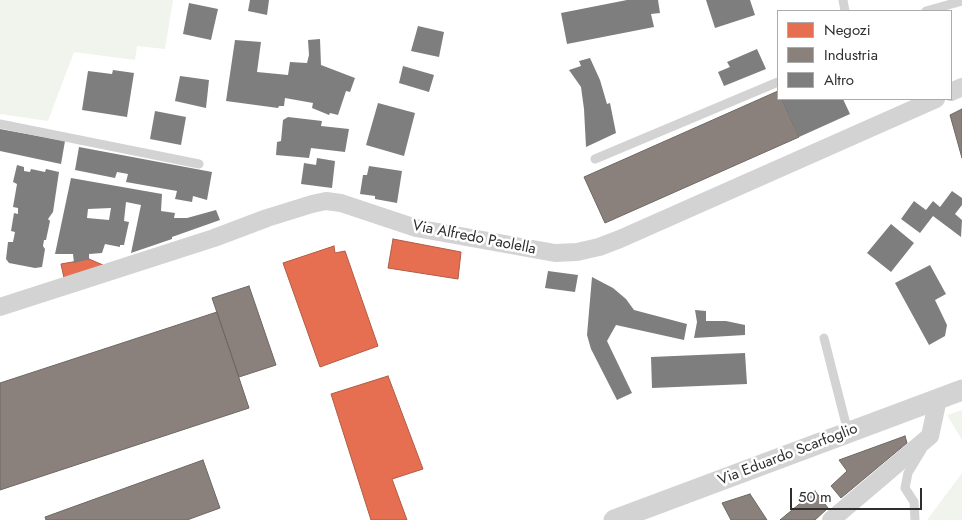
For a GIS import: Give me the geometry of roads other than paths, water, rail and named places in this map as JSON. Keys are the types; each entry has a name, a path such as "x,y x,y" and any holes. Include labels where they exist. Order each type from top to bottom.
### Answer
{"street":[{"name":"Via Alfredo Paolella","path":"0,307 214,238 267,218 326,201 341,203 416,228 555,253 577,252 599,247 620,239 934,100"},
{"name":"Via Eduardo Scarfoglio","path":"614,520 962,390"},
{"path":"831,520 930,436 938,399"}],"lane":[{"path":"930,10 962,1"},
{"path":"595,159 777,82"},
{"path":"0,124 199,164"},
{"path":"824,338 848,432"},
{"path":"915,520 914,502 905,488 908,473 930,436"}]}
